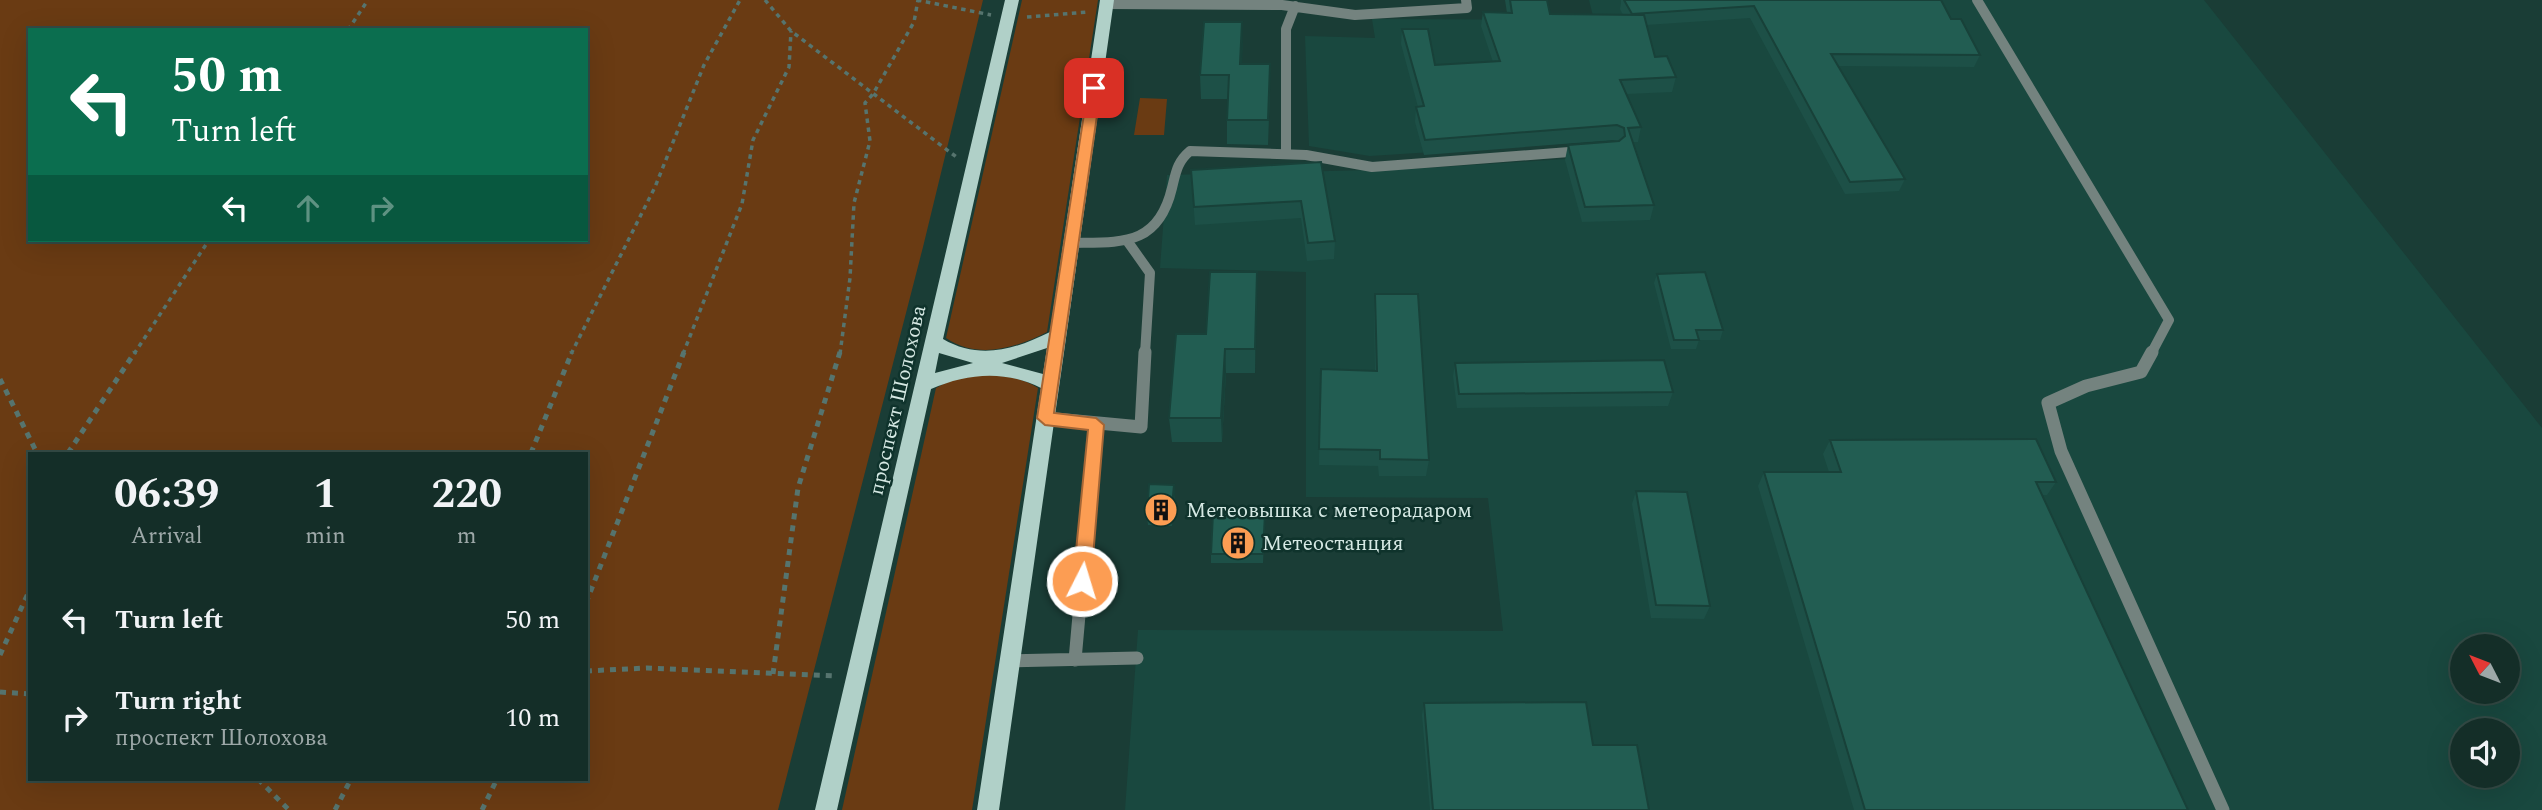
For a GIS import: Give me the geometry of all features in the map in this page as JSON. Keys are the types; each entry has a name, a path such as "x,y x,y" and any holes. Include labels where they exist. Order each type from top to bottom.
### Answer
{"main road":[{"name":"проспект Шолохова","path":"826,810 1012,0"},
{"path":"988,810 1107,5"},
{"path":"934,342 950,353 978,359 1014,355 1033,349 1057,336"},
{"path":"924,385 947,374 978,368 1004,368 1031,374 1050,385"}],"lane":[{"path":"1107,5 1312,4 1322,11 1355,15 1468,8 1466,0"},
{"path":"1977,0 2169,320 2141,372 2086,386 2048,403 2061,451 2223,810"},
{"path":"1286,154 1286,29 1295,6"},
{"path":"1071,243 1128,242 1154,226 1169,201 1180,160 1190,150 1306,155 1372,167 1600,149"},
{"path":"1045,418 1096,425 1141,427 1150,273 1128,242"},
{"path":"1075,660 1096,425"},
{"path":"1010,661 1137,659"}],"path":[{"path":"349,28 368,0"},
{"path":"531,452 568,359 655,187 704,65 740,0"},
{"path":"765,0 791,31 973,171"},
{"path":"773,674 799,488 839,361 850,278 854,203 870,141 865,103 873,94 914,22 917,0 1008,19 1107,5"},
{"path":"588,598 742,204 753,140 789,67 791,31"},
{"path":"69,452 208,242"},
{"path":"0,379 36,452"},
{"path":"0,656 28,593"},
{"path":"588,671 647,668 857,676"},
{"path":"0,692 28,694"},
{"path":"260,781 289,810"},
{"path":"335,810 350,781"},
{"path":"482,810 496,781"}],"shaded area":[{"path":"0,0 983,0 923,247 778,810 0,810"},
{"path":"1022,0 1098,0 1047,332 1010,347 971,349 946,338"},
{"path":"1589,0 2204,0 2542,428 2542,810 1125,810 1138,630 1503,631 1488,498 1306,497 1306,272 1160,268 1167,175 1411,169 1626,155 1620,140 1370,156 1309,146 1305,36 1375,38 1372,19 1594,20"},
{"path":"1140,98 1167,99 1164,135 1134,135"},
{"path":"978,375 1009,377 1038,388 972,810 842,810 936,388 949,381"}],"building":[{"path":"1510,0 1547,0 1550,14 1644,15 1655,57 1667,56 1676,77 1620,80 1641,127 1628,128 1654,205 1585,207 1568,145 1619,141 1625,136 1624,128 1617,125 1425,140 1416,107 1424,106 1402,29 1428,29 1435,65 1500,61 1483,12 1512,13"},
{"path":"1624,0 1941,0 1951,19 1961,19 1980,55 1831,54 1905,179 1850,182 1754,6 1632,14"},
{"path":"1204,22 1242,22 1240,64 1270,64 1268,120 1227,120 1229,75 1200,75"},
{"path":"1321,162 1335,241 1308,243 1301,201 1194,207 1191,170"},
{"path":"1210,272 1257,272 1255,349 1225,349 1221,418 1169,418 1176,334 1206,334"},
{"path":"1705,272 1723,330 1696,330 1699,340 1674,340 1657,274"},
{"path":"1375,294 1418,294 1429,460 1380,459 1380,450 1319,449 1321,369 1377,371"},
{"path":"1664,360 1673,392 1459,394 1455,363"},
{"path":"2036,439 2056,482 2036,482 2188,810 1865,810 1764,472 1841,472 1830,440"},
{"name":"Метеовышка с метеорадаром","path":"1149,484 1174,485 1171,517 1147,516"},
{"path":"1636,491 1687,492 1710,606 1656,605"},
{"name":"Метеостанция","path":"1213,513 1265,513 1263,554 1211,554"},
{"path":"1586,702 1593,745 1637,745 1649,810 1433,810 1424,703"}],"place":[{"name":"Метеовышка с метеорадаром","path":"1161,510"},
{"name":"Метеостанция","path":"1238,543"}],"route":[{"path":"1082,581 1096,425 1045,418 1094,88"}]}
